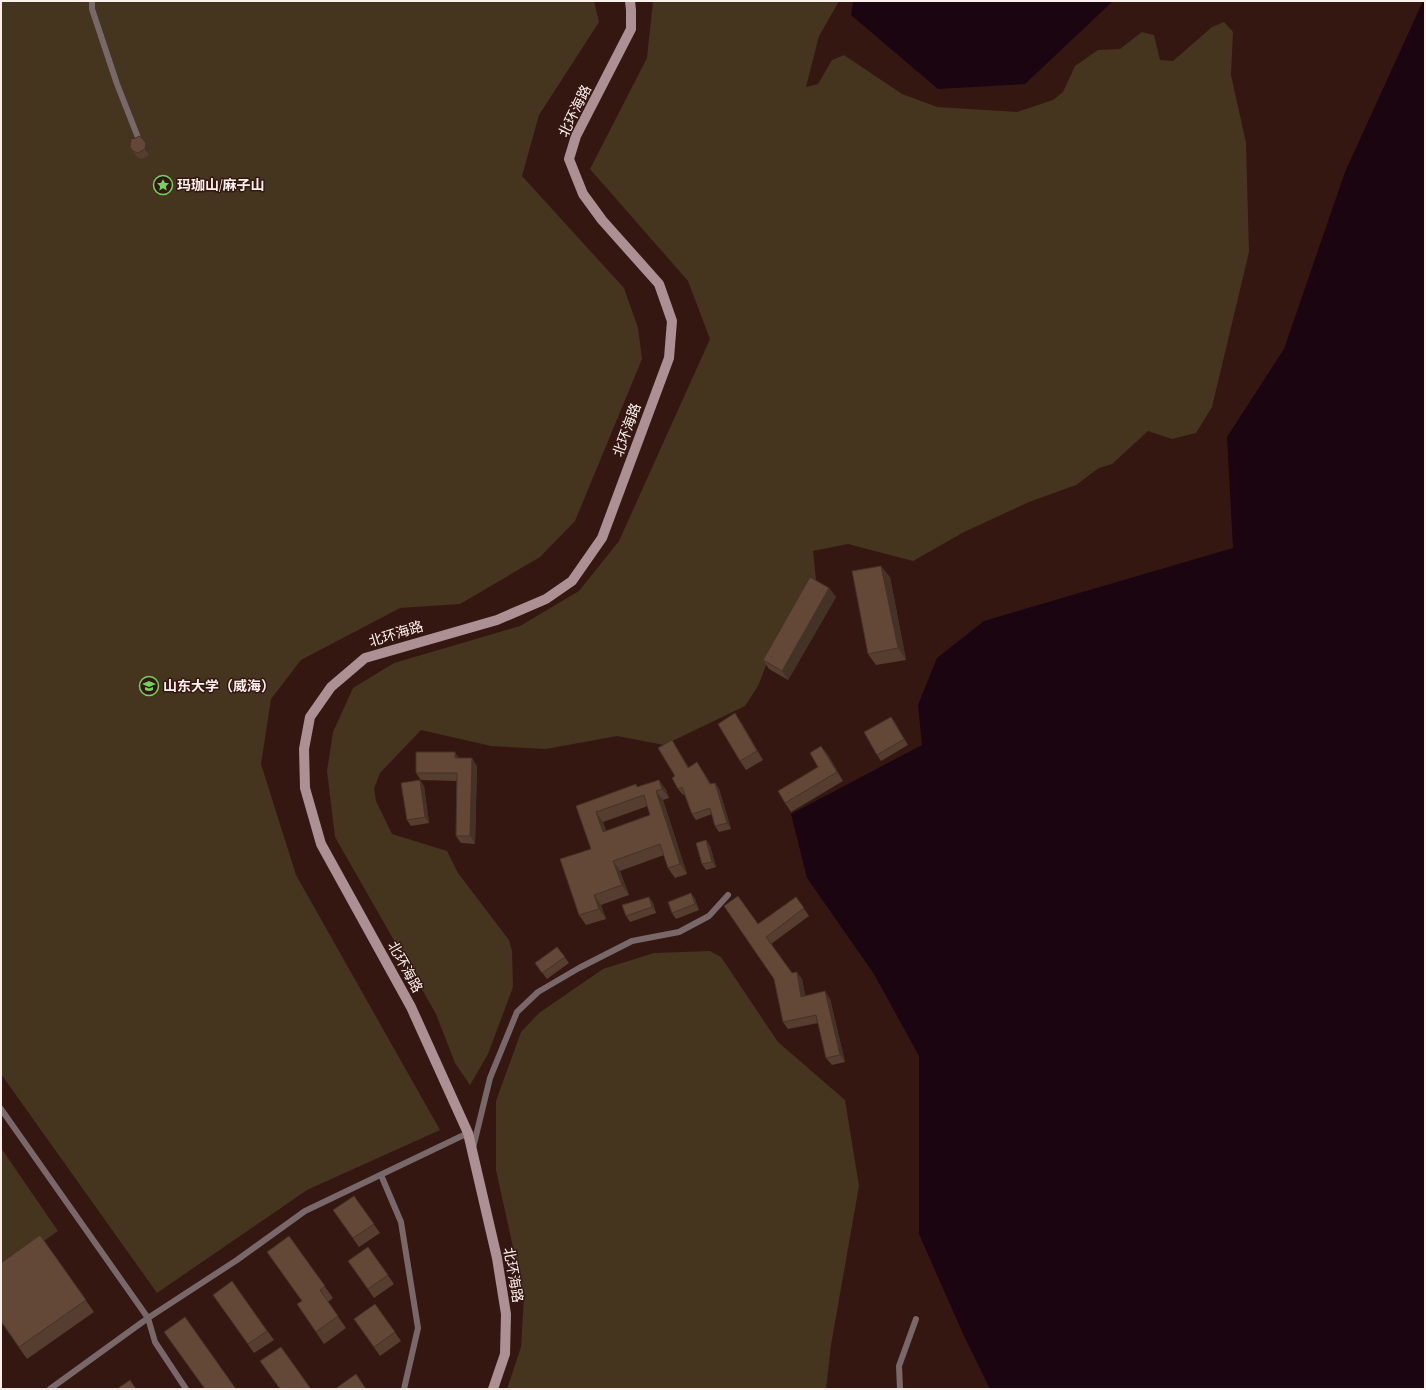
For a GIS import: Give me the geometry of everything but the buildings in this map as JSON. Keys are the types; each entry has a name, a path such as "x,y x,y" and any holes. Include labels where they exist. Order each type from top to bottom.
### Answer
{"main road":[{"name":"北环海路","path":"493,1389 505,1354 506,1314 497,1258 468,1133 411,1007 321,844 305,788 304,749 310,717 331,687 365,658 497,620 546,599 572,580 602,538 669,358 672,321 659,284 602,220 583,194 569,159 576,136 631,29 630,1"}],"lane":[{"path":"92,1 92,9 117,84 139,140"},
{"path":"472,1151 490,1078 517,1012 538,992 578,968 632,942 678,932 709,916 728,895"},
{"path":"1,1110 148,1318 155,1342 186,1389"},
{"path":"50,1389 148,1318 237,1260 305,1211 468,1133"},
{"path":"381,1175 401,1222 418,1328 404,1389"},
{"path":"900,1389 899,1366 916,1319"}],"shaded area":[{"name":"山东大学（威海）","path":"1,1 594,1 599,22 539,115 522,176 624,288 638,328 642,359 575,521 540,557 460,604 400,608 301,660 271,699 261,764 296,875 440,1130 307,1190 157,1293 1,1074"},
{"path":"653,1 837,1 838,3 819,36 806,87 818,84 832,60 844,55 902,94 937,107 1017,112 1053,100 1063,92 1075,66 1098,50 1120,49 1142,32 1154,35 1160,60 1173,61 1212,27 1224,22 1233,32 1231,75 1246,143 1249,252 1212,407 1196,433 1172,439 1148,431 1112,464 1099,468 1076,485 1029,502 964,532 913,561 848,544 813,551 816,580 767,663 758,686 745,706 664,745 617,736 546,749 491,746 421,730 380,773 374,789 376,801 392,834 447,851 458,873 509,940 512,951 513,987 488,1054 470,1085 455,1063 436,1014 335,837 327,771 333,732 353,688 394,663 520,626 579,591 619,541 710,339 688,281 590,169 647,58"},
{"path":"853,1 1113,1 1025,84 938,89 851,15"},
{"path":"1423,1 1425,1 1425,1389 990,1389 964,1336 919,1234 919,1056 874,974 807,878 791,814 922,745 918,705 937,658 984,621 1233,548 1227,437 1284,349 1345,172"},
{"path":"710,951 721,957 778,1042 845,1100 859,1186 831,1345 826,1389 507,1389 521,1347 524,1297 496,1170 496,1101 521,1032 539,1013 603,969 654,953"},
{"path":"1,1148 58,1231 1,1271"}],"place":[{"name":"玛珈山/麻子山","path":"163,185"},
{"name":"山东大学（威海）","path":"149,686"}]}
